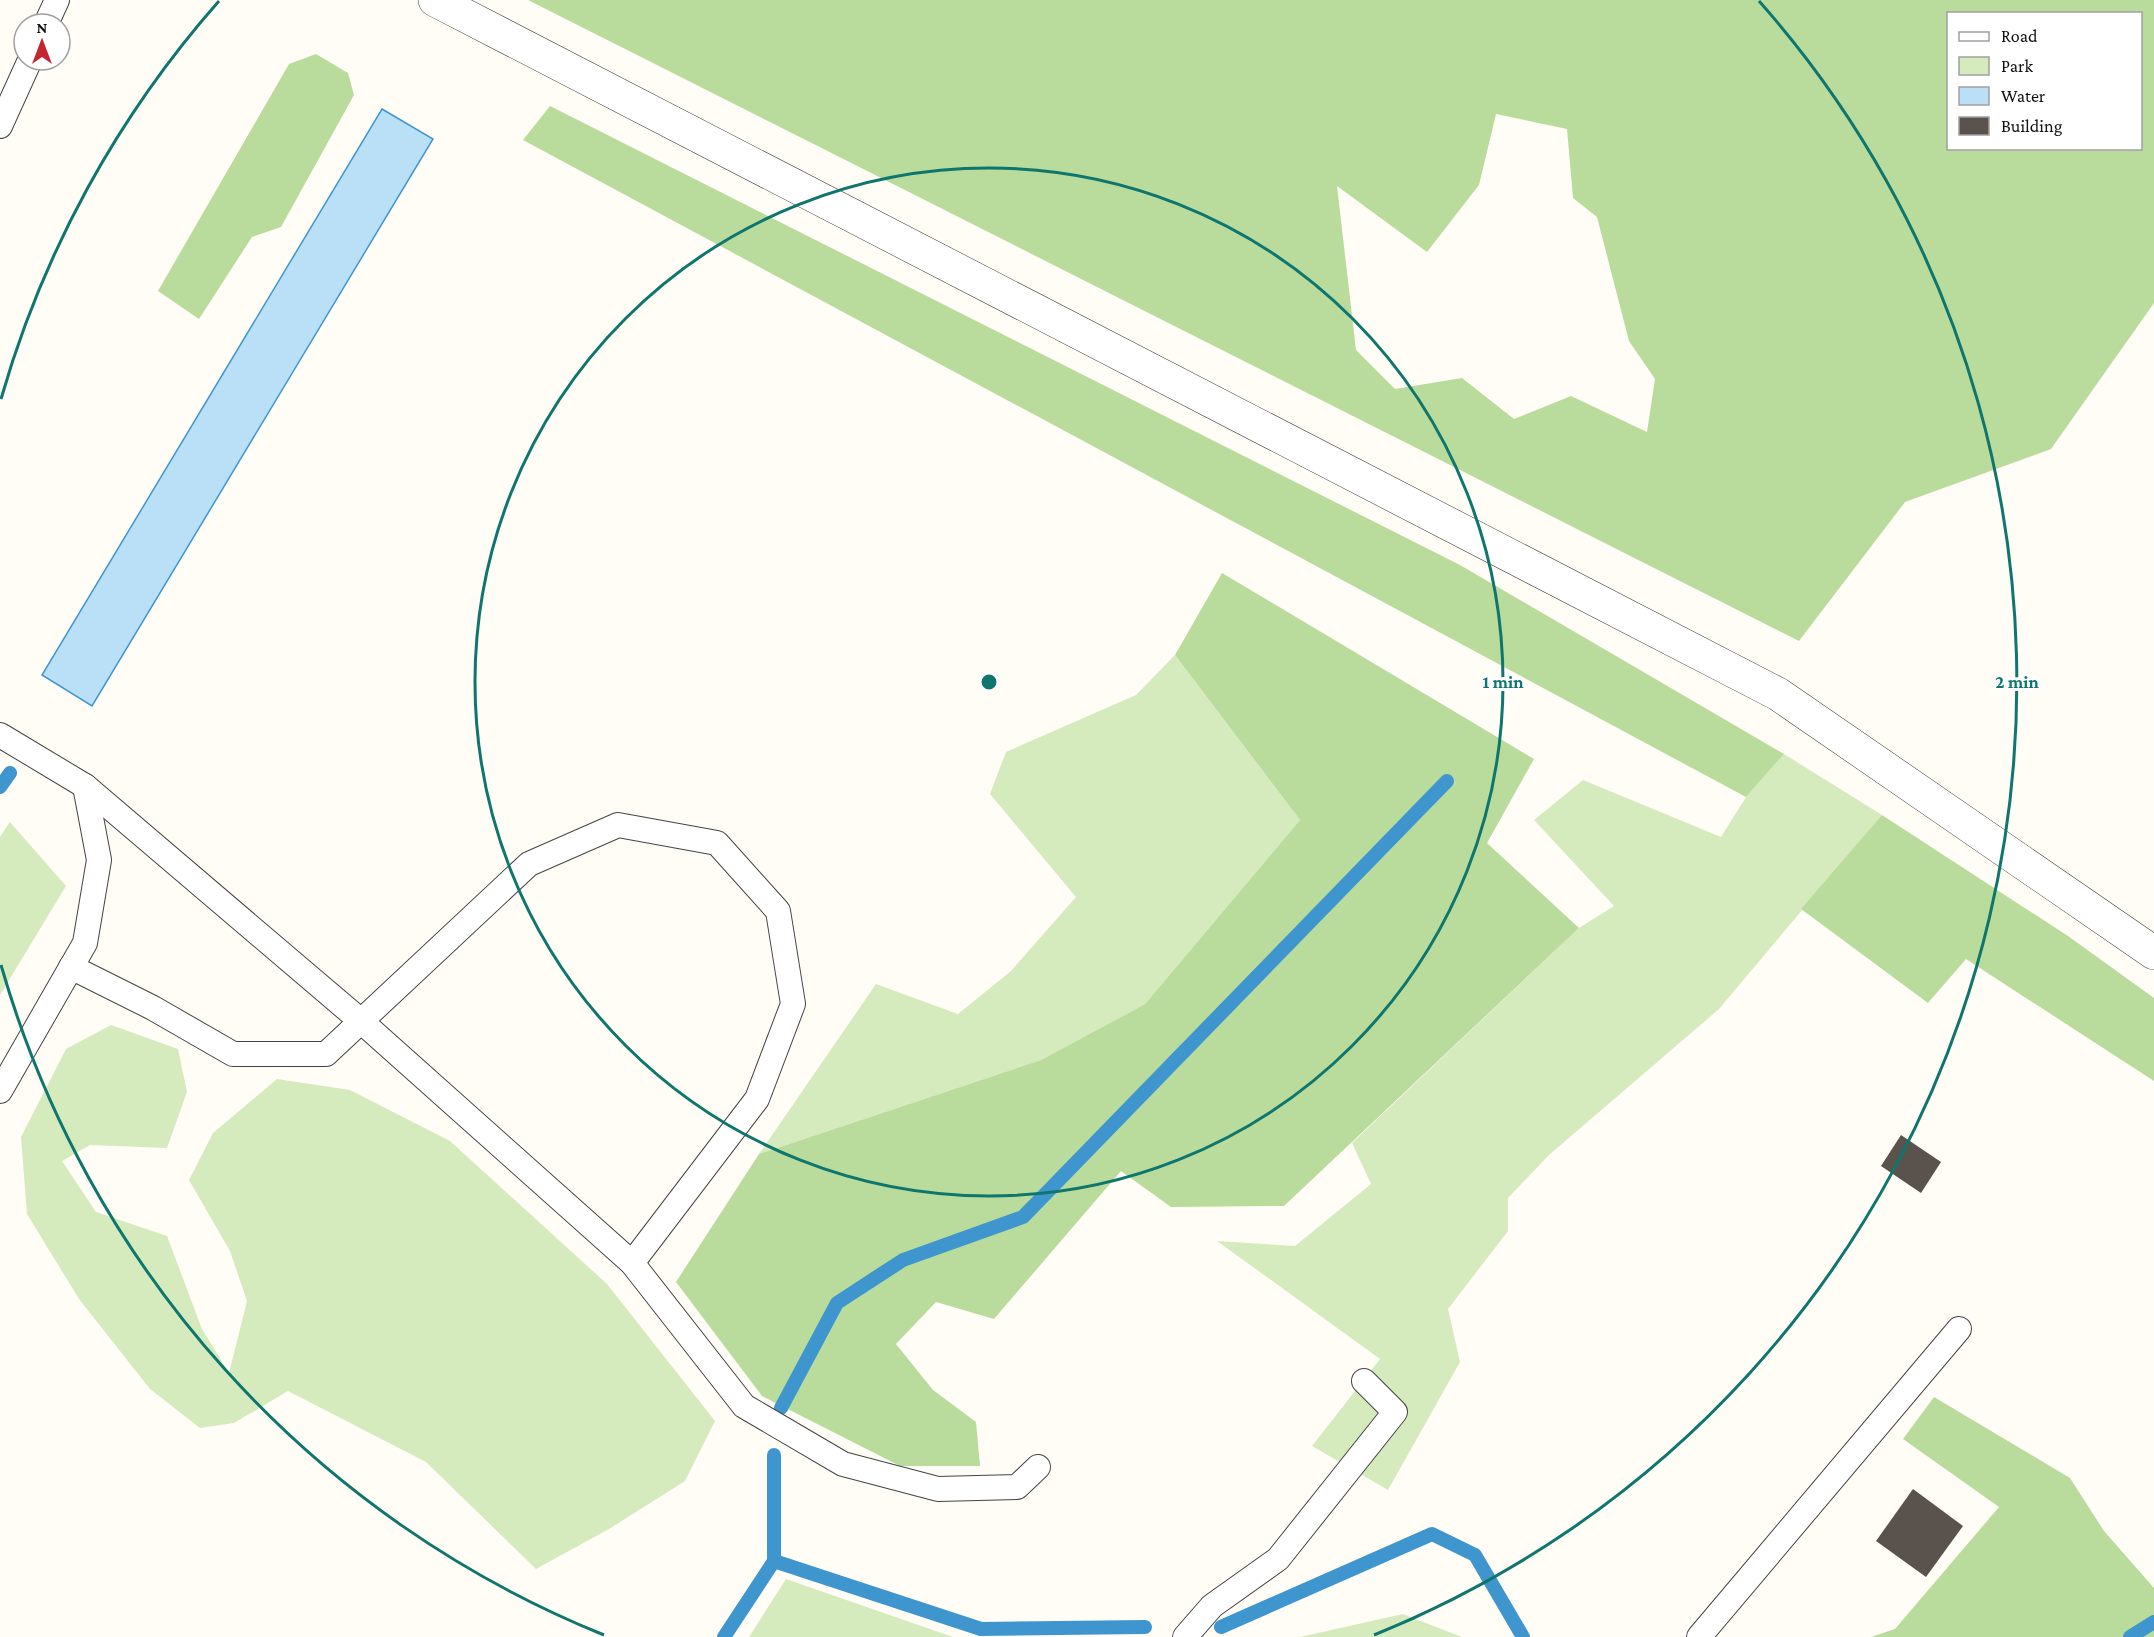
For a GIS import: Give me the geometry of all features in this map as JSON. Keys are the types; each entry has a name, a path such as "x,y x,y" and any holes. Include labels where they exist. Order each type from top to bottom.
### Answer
{"street":[{"path":"435,0 1778,694 2154,953"}],"lane":[{"path":"0,126 25,72"},
{"path":"0,735 85,786 362,1022 632,1263 744,1406 843,1464 938,1489 1017,1487 1038,1467"},
{"path":"0,1091 85,943 99,860 85,786"},
{"path":"71,967 153,1008 233,1054 326,1054 529,864 618,825 717,843 778,911 793,1004 757,1099 632,1263"},
{"path":"1699,1637 1959,1329"},
{"path":"1185,1637 1212,1606 1278,1559 1395,1412 1364,1381"}],"green space":[{"path":"528,0 2154,0 2154,303 2051,449 1905,502 1799,641","holes":["1496,114 1567,129 1573,198 1597,217 1629,341 1655,379 1647,432 1571,396 1514,419 1462,378 1395,389 1356,350 1337,186 1427,252 1479,185"]},
{"path":"316,54 348,73 354,95 281,227 252,237 199,319 158,291 289,64"},
{"path":"550,106 1460,565 1784,754 1746,797 523,140"},
{"path":"1222,573 1534,759 1487,843 1579,928 1284,1206 1171,1207 1121,1171 994,1319 936,1302 896,1344 933,1390 976,1422 980,1466 900,1466 762,1396 676,1282 759,1154 1041,1060 1145,1004 1300,820 1175,655"},
{"path":"1175,655 1300,820 1145,1004 1041,1060 759,1154 876,984 958,1014 1011,971 1076,897 990,794 1006,752 1136,695"},
{"path":"1784,754 1882,815 1719,1009 1549,1155 1508,1198 1508,1231 1448,1309 1460,1362 1388,1490 1312,1446 1380,1359 1217,1241 1295,1246 1371,1184 1352,1143 1579,928 1614,906 1534,820 1583,780 1721,837 1746,797"},
{"path":"1882,815 2068,936 2154,998 2154,1081 1966,959 1928,1003 1801,909"},
{"path":"10,822 66,886 0,995 0,837"},
{"path":"111,1025 178,1049 187,1092 167,1148 90,1145 62,1161 96,1212 167,1236 202,1329 229,1373 247,1301 230,1251 189,1180 213,1133 277,1079 350,1090 450,1141 607,1284 715,1421 685,1481 609,1529 536,1569 426,1462 288,1391 234,1423 200,1428 150,1389 79,1299 27,1214 21,1137 66,1049"},
{"path":"1934,1397 2070,1478 2104,1531 2154,1588 2154,1637 1871,1637 1895,1629 1999,1507 1903,1439"},
{"path":"786,1579 953,1637 749,1637"},
{"path":"1403,1614 1462,1637 1300,1637"}],"water":[{"path":"382,109 433,139 92,706 42,675"}],"building":[{"path":"1901,1135 1941,1162 1921,1193 1881,1166"},
{"path":"1913,1489 1963,1526 1926,1577 1876,1541"}],"waterway":[{"path":"0,787 10,773"},
{"path":"781,1408 837,1303 903,1260 1023,1217 1447,781"},
{"path":"774,1455 774,1561"},
{"path":"1221,1627 1432,1534 1475,1555 1523,1637"},
{"path":"724,1637 774,1561 981,1629 1145,1627"},
{"path":"2130,1637 2154,1622"}]}
